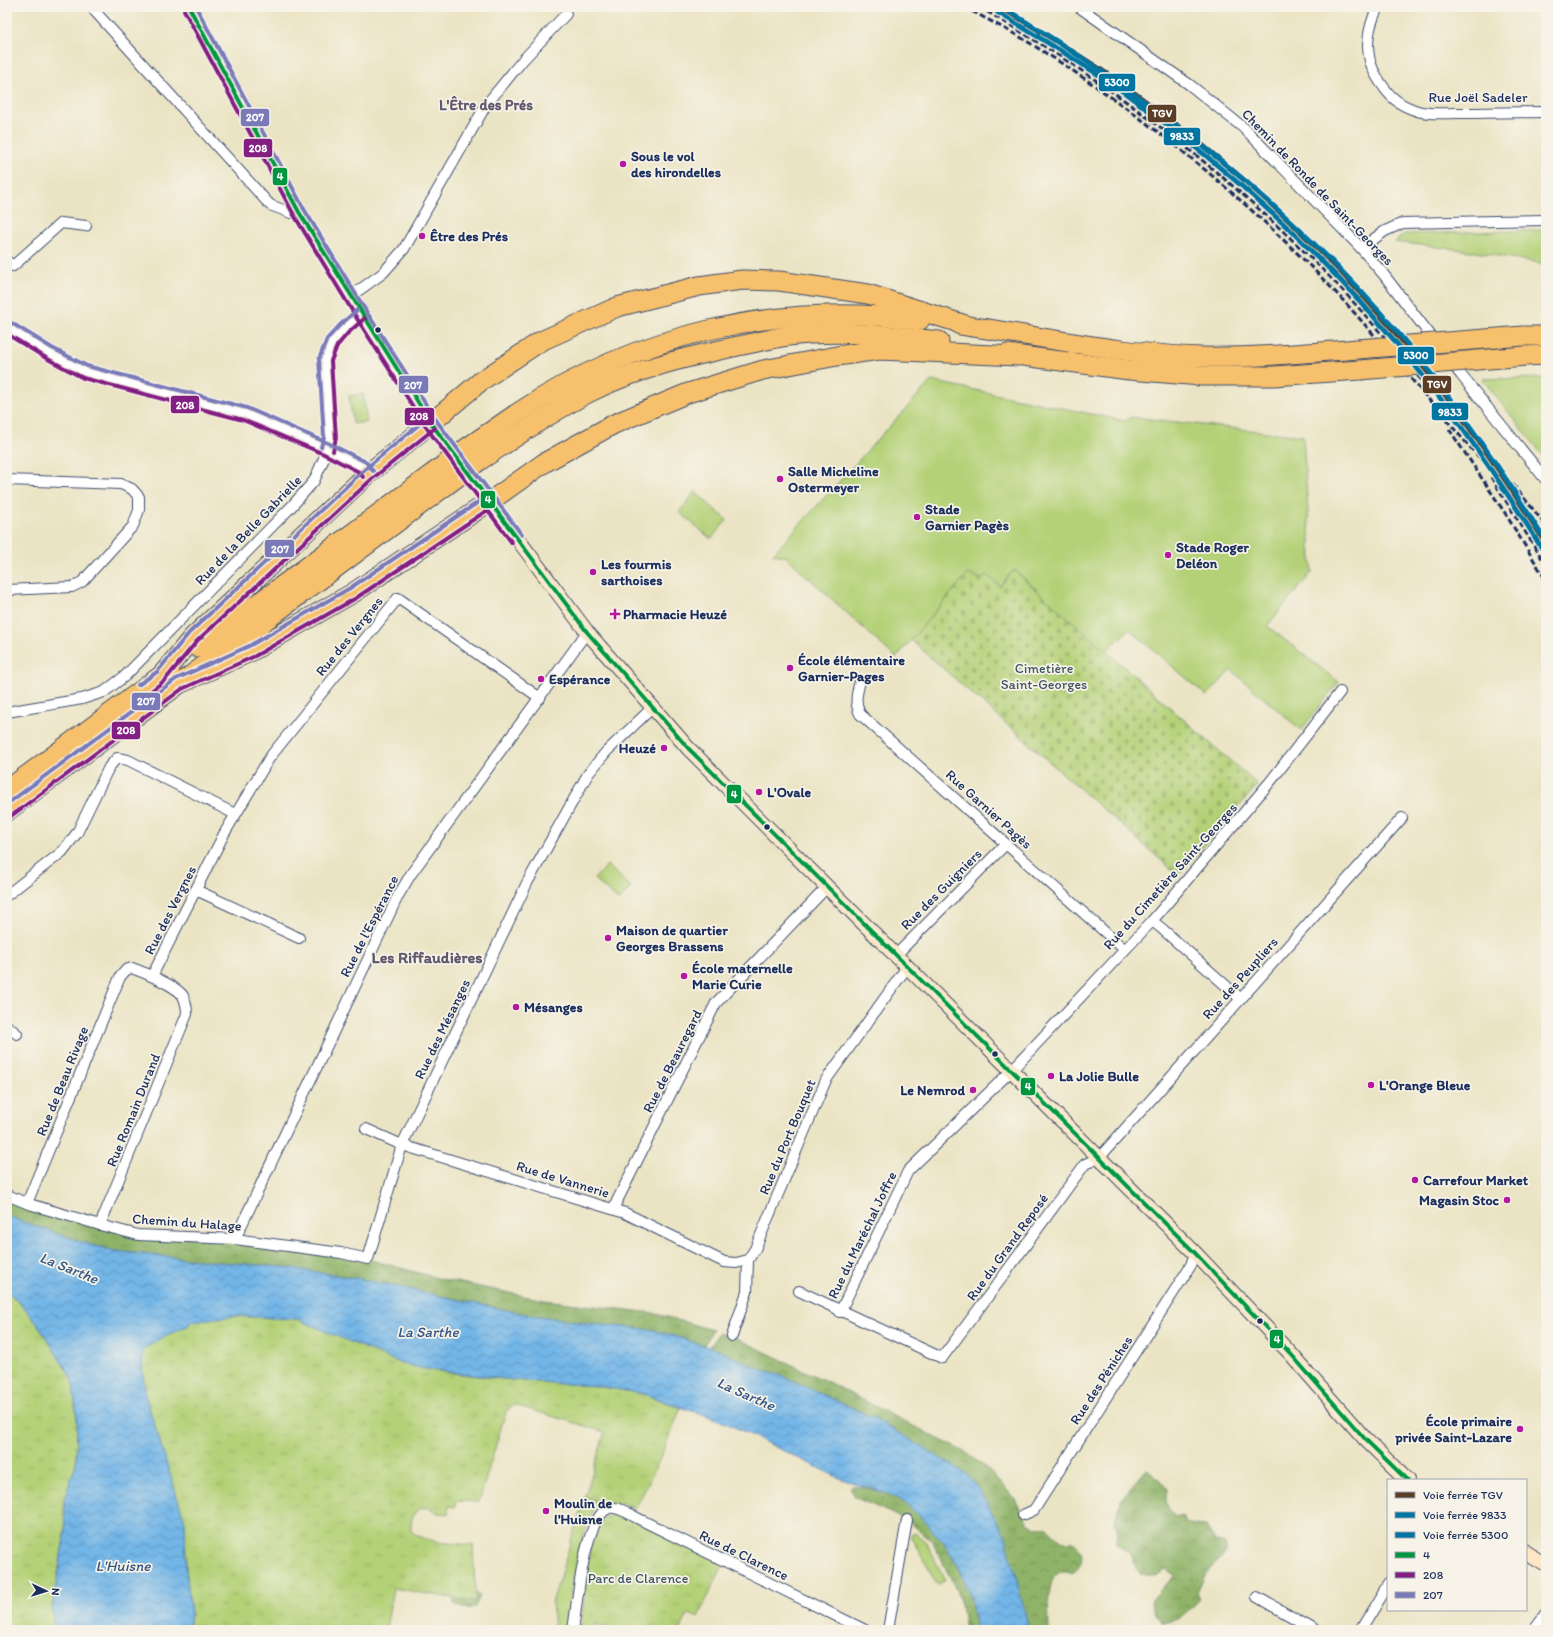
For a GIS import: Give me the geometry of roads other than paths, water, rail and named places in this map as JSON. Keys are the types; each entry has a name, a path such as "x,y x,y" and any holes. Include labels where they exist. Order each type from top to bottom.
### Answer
{"highway":[{"path":"161,676 194,637 368,474 432,424 481,381 541,341 617,307 699,286 742,280 779,281 868,294 972,327"},
{"path":"7,811 179,684 273,604 479,461 521,422 575,378 615,360 659,343 703,331 784,317 838,314 888,316 972,327 1095,347 1201,356 1273,356 1523,336 1546,336"},
{"path":"521,422 624,377 670,362 788,336 837,334 885,335 961,344 1018,356 1129,370 1201,376 1274,376 1546,355"},
{"path":"179,684 252,651 353,593 490,502 544,463 614,424 688,393 763,370 837,356 879,350 1018,356"},
{"path":"7,790 161,676 241,614 273,604"}],"main road":[{"path":"189,7 299,212 432,424 587,632 688,748 826,888 896,955 1195,1254 1290,1353 1365,1439 1406,1479"},
{"path":"1527,1553 1546,1564"}],"street":[{"path":"91,7 270,205 291,213 299,212"},
{"name":"Chemin de Ronde de Saint-Georges","path":"1079,7 1190,85 1245,129 1361,248 1546,480"},
{"name":"Rue Joël Sadeler","path":"1378,7 1371,21 1367,43 1371,69 1385,90 1395,101 1412,110 1432,113 1546,112"},
{"path":"351,296 383,273 404,248 486,105 522,61 566,14"},
{"path":"1361,248 1385,231 1403,223 1546,220"},
{"path":"7,262 12,266 61,223 86,226"},
{"name":"Rue de la Belle Gabrielle","path":"7,712 82,700 104,692 125,676 291,507 314,481 320,470 330,438 325,360 332,343 344,329 362,314"},
{"path":"7,327 49,353 85,372 245,414 327,449 363,468 368,474"},
{"path":"7,480 121,484 132,489 138,497 139,510 133,526 82,582 72,587 7,590"},
{"name":"Rue des Vergnes","path":"152,976 235,814 270,757 398,598 540,698"},
{"name":"Rue de l'Espérance","path":"235,1239 398,896 411,874 587,632"},
{"name":"Rue Garnier Pagès","path":"860,681 856,697 856,706 860,714 1124,949"},
{"name":"Rue du Cimetière Saint-Georges","path":"1011,1071 1124,949 1152,921 1270,782 1340,692"},
{"name":"Rue des Mésanges","path":"368,1259 402,1145 527,883 588,774 606,752 652,708"},
{"path":"7,895 62,852 77,833 109,767 117,758 128,760 235,814"},
{"name":"Rue des Peupliers","path":"1099,1158 1402,818"},
{"name":"Rue des Guigniers","path":"896,955 1006,844"},
{"name":"Rue de Beauregard","path":"613,1209 716,1003 826,888"},
{"path":"196,890 298,938"},
{"path":"1152,921 1160,926 1241,999"},
{"name":"Rue du Port Bouquet","path":"732,1336 747,1292 748,1260 755,1249 826,1080 907,967"},
{"name":"Rue de Beau Rivage","path":"27,1203 120,977 126,970 132,968 152,976"},
{"name":"Rue Romain Durand","path":"100,1225 187,1014 187,1005 182,994 152,976"},
{"path":"7,1026 17,1034"},
{"name":"Rue du Maréchal Joffre","path":"840,1312 908,1171 1011,1071"},
{"name":"Rue de Vannerie","path":"366,1129 402,1145 625,1213 724,1262 736,1263 748,1260"},
{"name":"Rue du Grand Reposé","path":"840,1312 942,1358 1084,1164 1099,1158"},
{"name":"Chemin du Halage","path":"7,1195 27,1203 138,1235 235,1239 341,1253 368,1259"},
{"name":"Rue des Péniches","path":"1023,1515 1034,1510 1191,1265 1195,1254"},
{"path":"799,1291 840,1312"},
{"name":"Rue de Clarence","path":"573,1630 586,1549 591,1531 598,1516 604,1510 611,1508 621,1510 865,1630"},
{"path":"888,1630 907,1520"},
{"path":"1360,1630 1387,1586"},
{"path":"1257,1597 1315,1630"},
{"path":"1534,1630 1546,1614"}],"water":[{"path":"7,1216 84,1243 115,1251 282,1267 356,1278 525,1314 587,1323 654,1330 716,1349 760,1369 778,1374 876,1419 968,1475 979,1490 1006,1537 1029,1630 976,1630 970,1595 959,1567 945,1545 924,1520 901,1500 872,1488 837,1477 726,1423 644,1394 597,1386 512,1380 419,1368 395,1361 297,1319 237,1316 191,1321 189,1325 167,1335 143,1349 142,1370 147,1401 185,1522 186,1570 191,1613 189,1630 54,1630 52,1609 65,1532 64,1500 76,1464 77,1420 73,1384 68,1372 38,1325 24,1307 7,1291"}],"railway":[{"path":"964,7 1020,37 1101,90 1178,148 1252,211 1288,244 1348,306 1546,536"},
{"path":"979,7 1027,36 1120,97 1208,165 1251,202 1332,279 1354,303 1499,468 1546,526"},
{"path":"1449,429 1505,513 1546,580"},
{"path":"1491,477 1546,565"}],"rail line":[{"name":"TGV","path":"1000,7 1097,67 1167,117 1205,147 1279,211 1314,245 1381,316 1448,399 1482,446 1546,544"},
{"name":"9833","path":"997,12 1094,72 1164,122 1239,183 1310,249 1377,320 1444,403 1478,450 1541,547"},
{"name":"5300","path":"1010,12 1116,81 1167,119 1266,199 1312,242 1357,287 1399,334 1438,382 1508,482 1541,534"}],"place":[{"name":"Sous le vol des hirondelles","path":"623,164"},
{"name":"Être des Prés","path":"422,236"},
{"name":"Salle Micheline Ostermeyer","path":"780,479"},
{"name":"Stade Garnier Pagès","path":"917,517"},
{"name":"Stade Roger Deléon","path":"1168,555"},
{"name":"Les fourmis sarthoises","path":"593,572"},
{"name":"Pharmacie Heuzé","path":"615,614"},
{"name":"École élémentaire Garnier-Pages","path":"790,668"},
{"name":"Espérance","path":"541,679"},
{"name":"Heuzé","path":"664,748"},
{"name":"L'Ovale","path":"759,792"},
{"name":"Maison de quartier Georges Brassens","path":"608,938"},
{"name":"École maternelle Marie Curie","path":"684,976"},
{"name":"Mésanges","path":"516,1007"},
{"name":"La Jolie Bulle","path":"1051,1076"},
{"name":"L'Orange Bleue","path":"1371,1085"},
{"name":"Le Nemrod","path":"973,1090"},
{"name":"Carrefour Market","path":"1415,1180"},
{"name":"Magasin Stoc","path":"1507,1200"},
{"name":"École primaire privée Saint-Lazare","path":"1520,1429"},
{"name":"Moulin de l'Huisne","path":"546,1511"}],"district":[{"name":"L'Être des Prés","path":"486,105"},
{"name":"Les Riffaudières","path":"427,957"}],"park label":[{"name":"Cimetière Saint-Georges","path":"1044,676"},
{"name":"Parc de Clarence","path":"638,1578"}],"water label":[{"name":"La Sarthe","path":"69,1268"},
{"name":"La Sarthe","path":"428,1332"},
{"name":"La Sarthe","path":"746,1394"},
{"name":"L'Huisne","path":"123,1566"}]}
